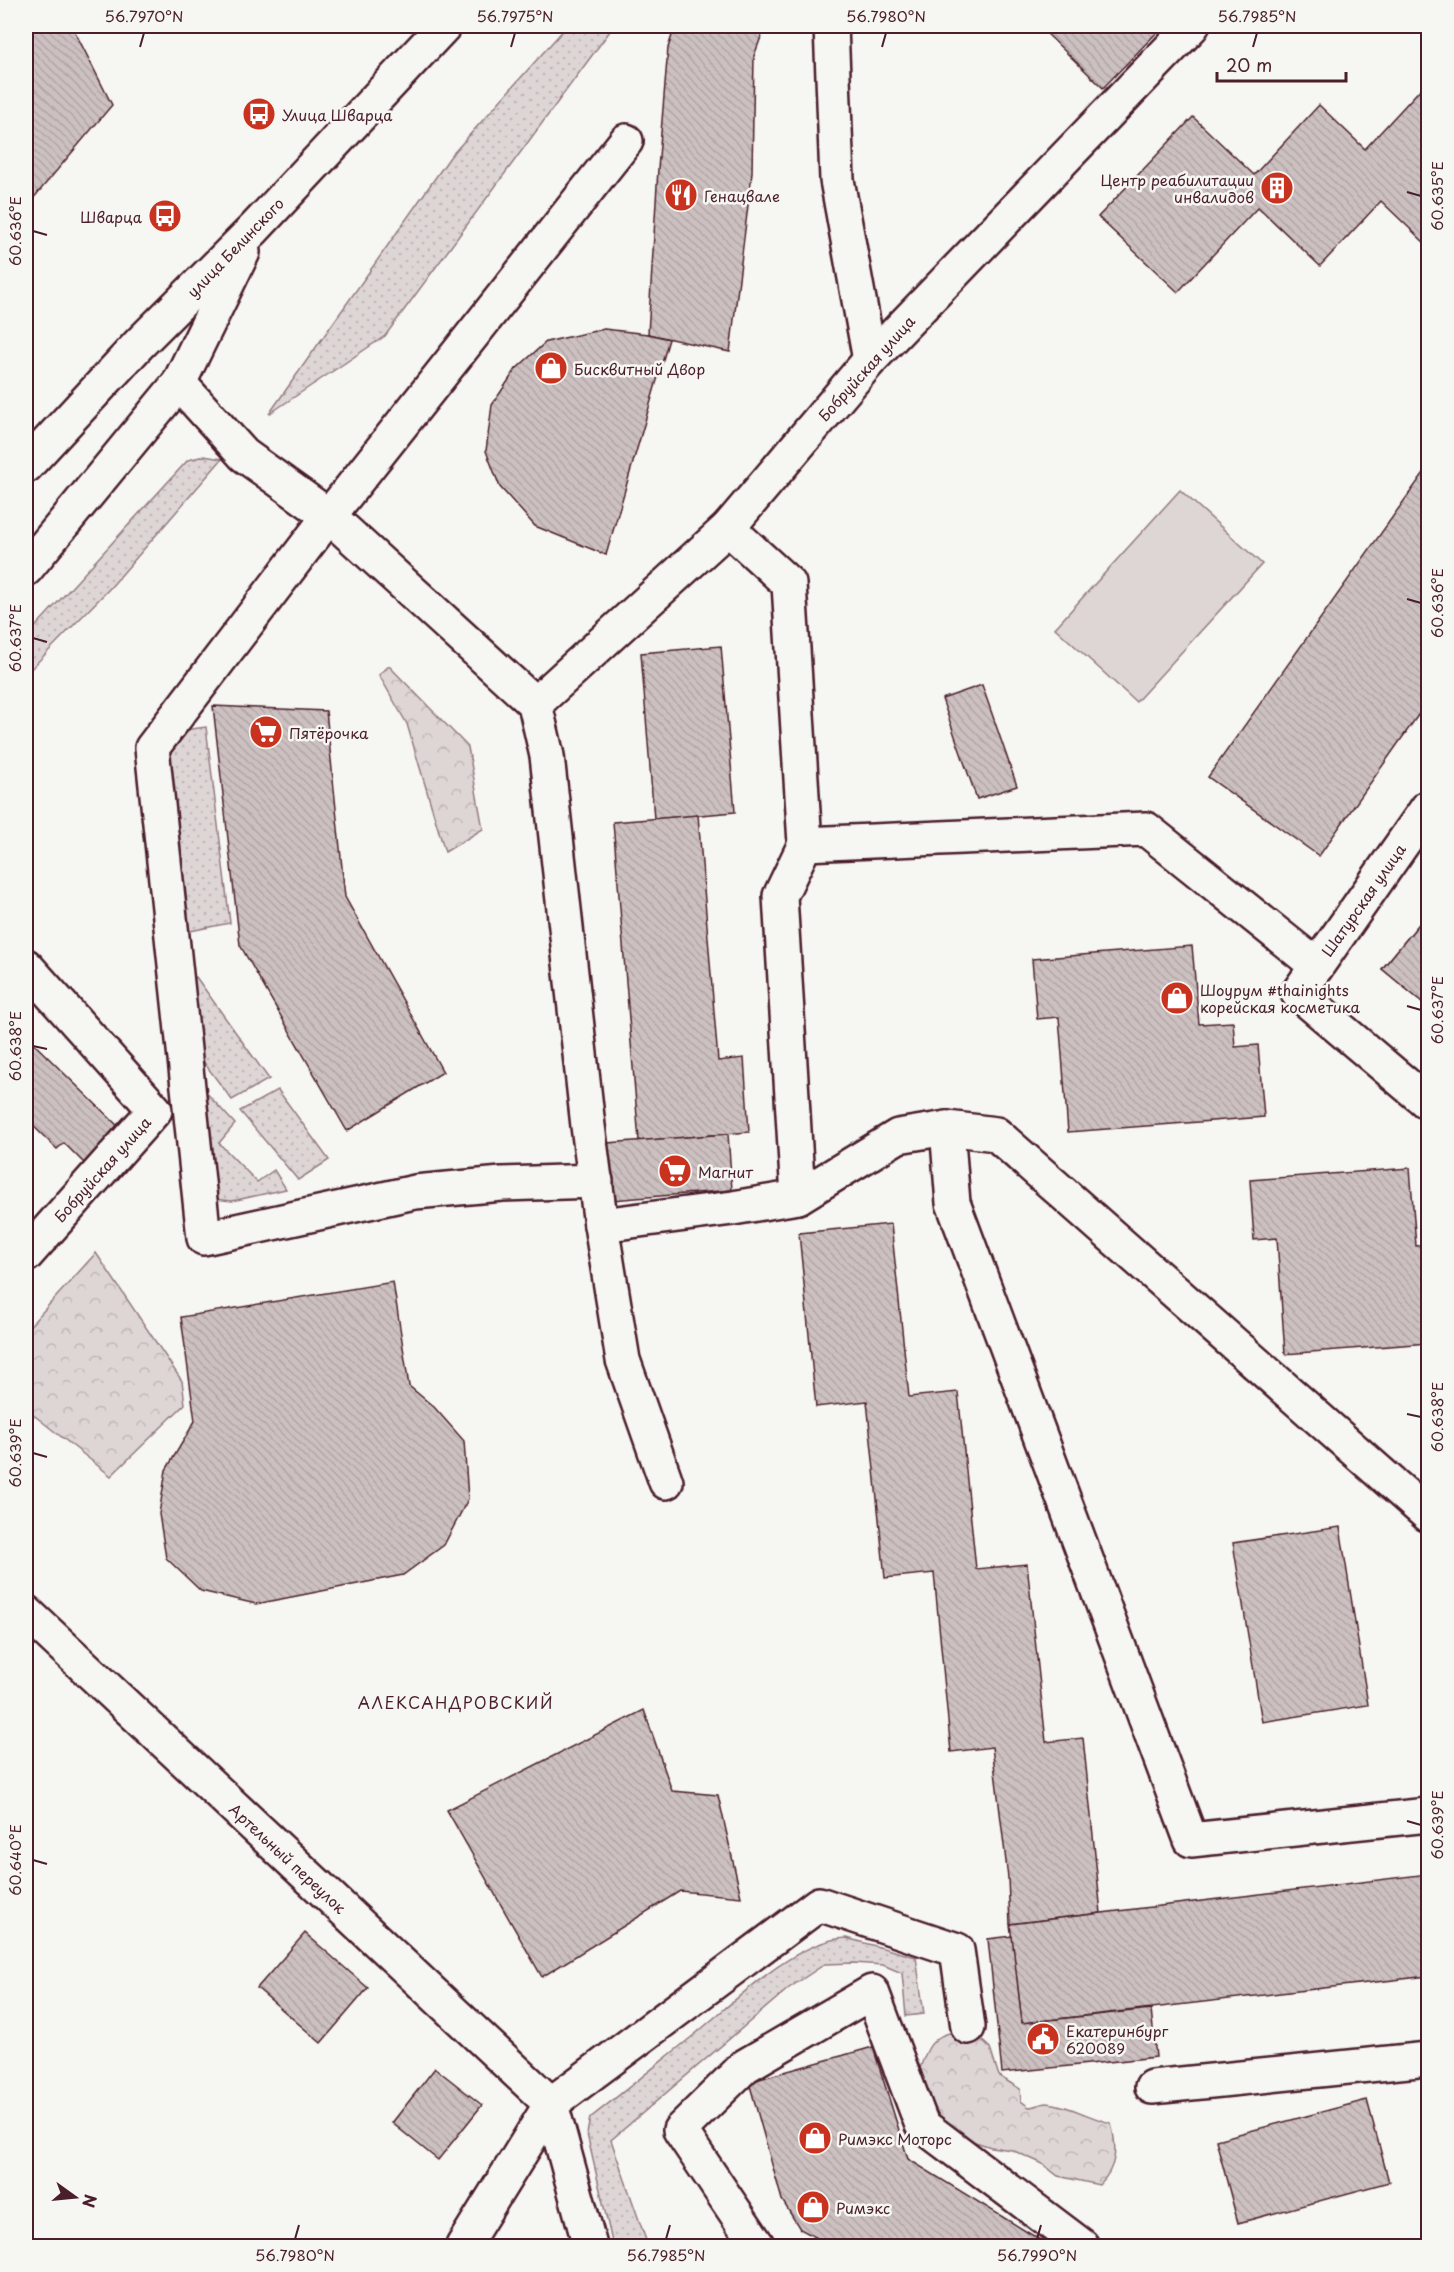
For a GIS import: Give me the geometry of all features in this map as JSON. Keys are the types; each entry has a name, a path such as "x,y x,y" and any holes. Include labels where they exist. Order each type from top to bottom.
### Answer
{"street":[{"name":"улица Белинского","path":"26,466 140,343 254,229 444,26"},
{"path":"831,26 837,180 870,360"},
{"name":"Бобруйская улица","path":"535,704 728,528 870,360 1192,26"},
{"path":"596,1181 502,1184 415,1192 204,1238 152,748 329,516 626,141"},
{"path":"26,569 179,383 254,229"},
{"path":"179,383 243,455 329,516 535,704 547,756 588,1126 623,1360 666,1482"},
{"path":"728,528 789,584 805,844 780,896 798,1197"},
{"name":"Шатурская улица","path":"1428,807 1298,993 1428,1103"},
{"path":"805,844 1146,829 1317,966"},
{"name":"Бобруйская улица","path":"26,966 155,1110 26,1255"},
{"path":"601,1225 798,1197 898,1136 947,1128 996,1134 1428,1515"},
{"path":"947,1128 953,1203 1191,1840 1428,1815"},
{"name":"Артельный переулок","path":"26,1612 551,2104"},
{"path":"464,2247 551,2104 819,1904 957,1950 968,2027"},
{"path":"758,2247 680,2130 745,2066 873,1992 922,2125 1082,2247"},
{"path":"1152,2087 1428,2059"},
{"path":"551,2104 590,2247"}],"green space":[{"path":"567,26 610,26 610,31 385,336 269,414 450,157"},
{"path":"204,456 222,459 111,587 26,674 26,637 188,460"},
{"path":"1180,490 1262,564 1136,702 1055,628"},
{"path":"389,666 468,747 483,829 445,852 407,724 379,675"},
{"path":"206,727 230,923 180,933 164,786 171,739 184,730"},
{"path":"196,977 269,1079 232,1100 196,1052 186,983"},
{"path":"192,1077 235,1124 219,1143 257,1182 274,1170 286,1189 232,1201 215,1199"},
{"path":"278,1090 329,1160 298,1180 240,1111"},
{"path":"96,1253 182,1381 185,1404 111,1476 26,1409 26,1330"},
{"path":"846,1938 916,1957 924,2014 906,2016 902,1973 883,1965 825,1964 789,1988 611,2140 648,2246 613,2246 587,2134 590,2118 766,1975 806,1949 826,1941"},
{"path":"955,2032 977,2036 990,2048 999,2076 1020,2089 1021,2101 1029,2107 1045,2103 1055,2104 1111,2123 1115,2148 1113,2164 1099,2185 1058,2176 1041,2163 1012,2150 972,2141 942,2120 917,2077 925,2054 933,2042 939,2037"}],"building":[{"path":"26,26 72,26 112,105 26,207"},
{"path":"675,26 765,26 754,56 752,173 730,352 648,334 668,48"},
{"path":"1039,26 1163,26 1103,88"},
{"name":"Центр реабилитации инвалидов","path":"1428,81 1428,246 1381,201 1320,266 1258,207 1178,292 1098,217 1193,117 1254,175 1319,105 1365,149"},
{"path":"604,329 669,339 606,555 535,526 500,487 486,451 492,405 516,369 546,342"},
{"path":"1428,467 1428,701 1319,856 1208,777"},
{"path":"721,646 735,812 654,819 641,653"},
{"path":"982,685 1017,786 977,799 942,699"},
{"path":"213,706 326,711 345,897 443,1072 347,1131 240,945"},
{"path":"698,815 718,1061 744,1058 749,1132 639,1141 613,822"},
{"path":"1428,913 1428,1007 1382,969"},
{"path":"1428,913 1428,1007 1382,969"},
{"path":"1192,946 1199,1024 1233,1022 1235,1047 1258,1045 1264,1117 1068,1132 1059,1017 1037,1019 1032,959"},
{"path":"26,1036 125,1133 90,1169 64,1143 57,1149 26,1119"},
{"path":"728,1134 732,1190 612,1200 607,1143"},
{"path":"1410,1168 1416,1246 1428,1245 1428,1343 1285,1354 1277,1238 1254,1240 1250,1180"},
{"path":"891,1224 909,1397 958,1392 976,1569 1027,1564 1046,1742 1083,1738 1101,1913 1010,1924 1008,1878 992,1747 951,1752 934,1573 885,1578 867,1401 816,1407 799,1233"},
{"path":"393,1282 409,1386 434,1407 464,1441 468,1499 444,1545 403,1575 256,1604 201,1591 166,1558 159,1514 166,1470 195,1421 181,1317"},
{"path":"1340,1527 1368,1705 1262,1722 1233,1543"},
{"path":"644,1710 672,1791 718,1795 741,1897 680,1891 542,1977 447,1810"},
{"path":"1428,1874 1428,1976 1022,2023 1010,1924"},
{"path":"305,1933 368,1988 321,2043 257,1988"},
{"path":"1012,1936 1022,2023 1151,2009 1156,2057 1002,2073 988,1939"},
{"path":"873,2047 908,2159 1050,2246 832,2246 800,2229 782,2200 749,2082"},
{"path":"435,2068 482,2105 438,2160 392,2123"},
{"path":"1367,2100 1389,2182 1238,2223 1216,2140"}],"place":[{"name":"Улица Шварца","path":"259,114"},
{"name":"Центр реабилитации инвалидов","path":"1277,188"},
{"name":"Генацвале","path":"681,195"},
{"name":"Шварца","path":"165,216"},
{"name":"Бисквитный Двор","path":"551,368"},
{"name":"Пятёрочка","path":"266,732"},
{"name":"Шоурум #thainights корейская косметика","path":"1177,998"},
{"name":"Магнит","path":"675,1171"},
{"name":"Екатеринбург 620089","path":"1043,2039"},
{"name":"Римэкс Моторс","path":"815,2138"},
{"name":"Римэкс","path":"813,2207"}],"district":[{"name":"АЛЕКСАНДРОВСКИЙ","path":"456,1702"}]}
